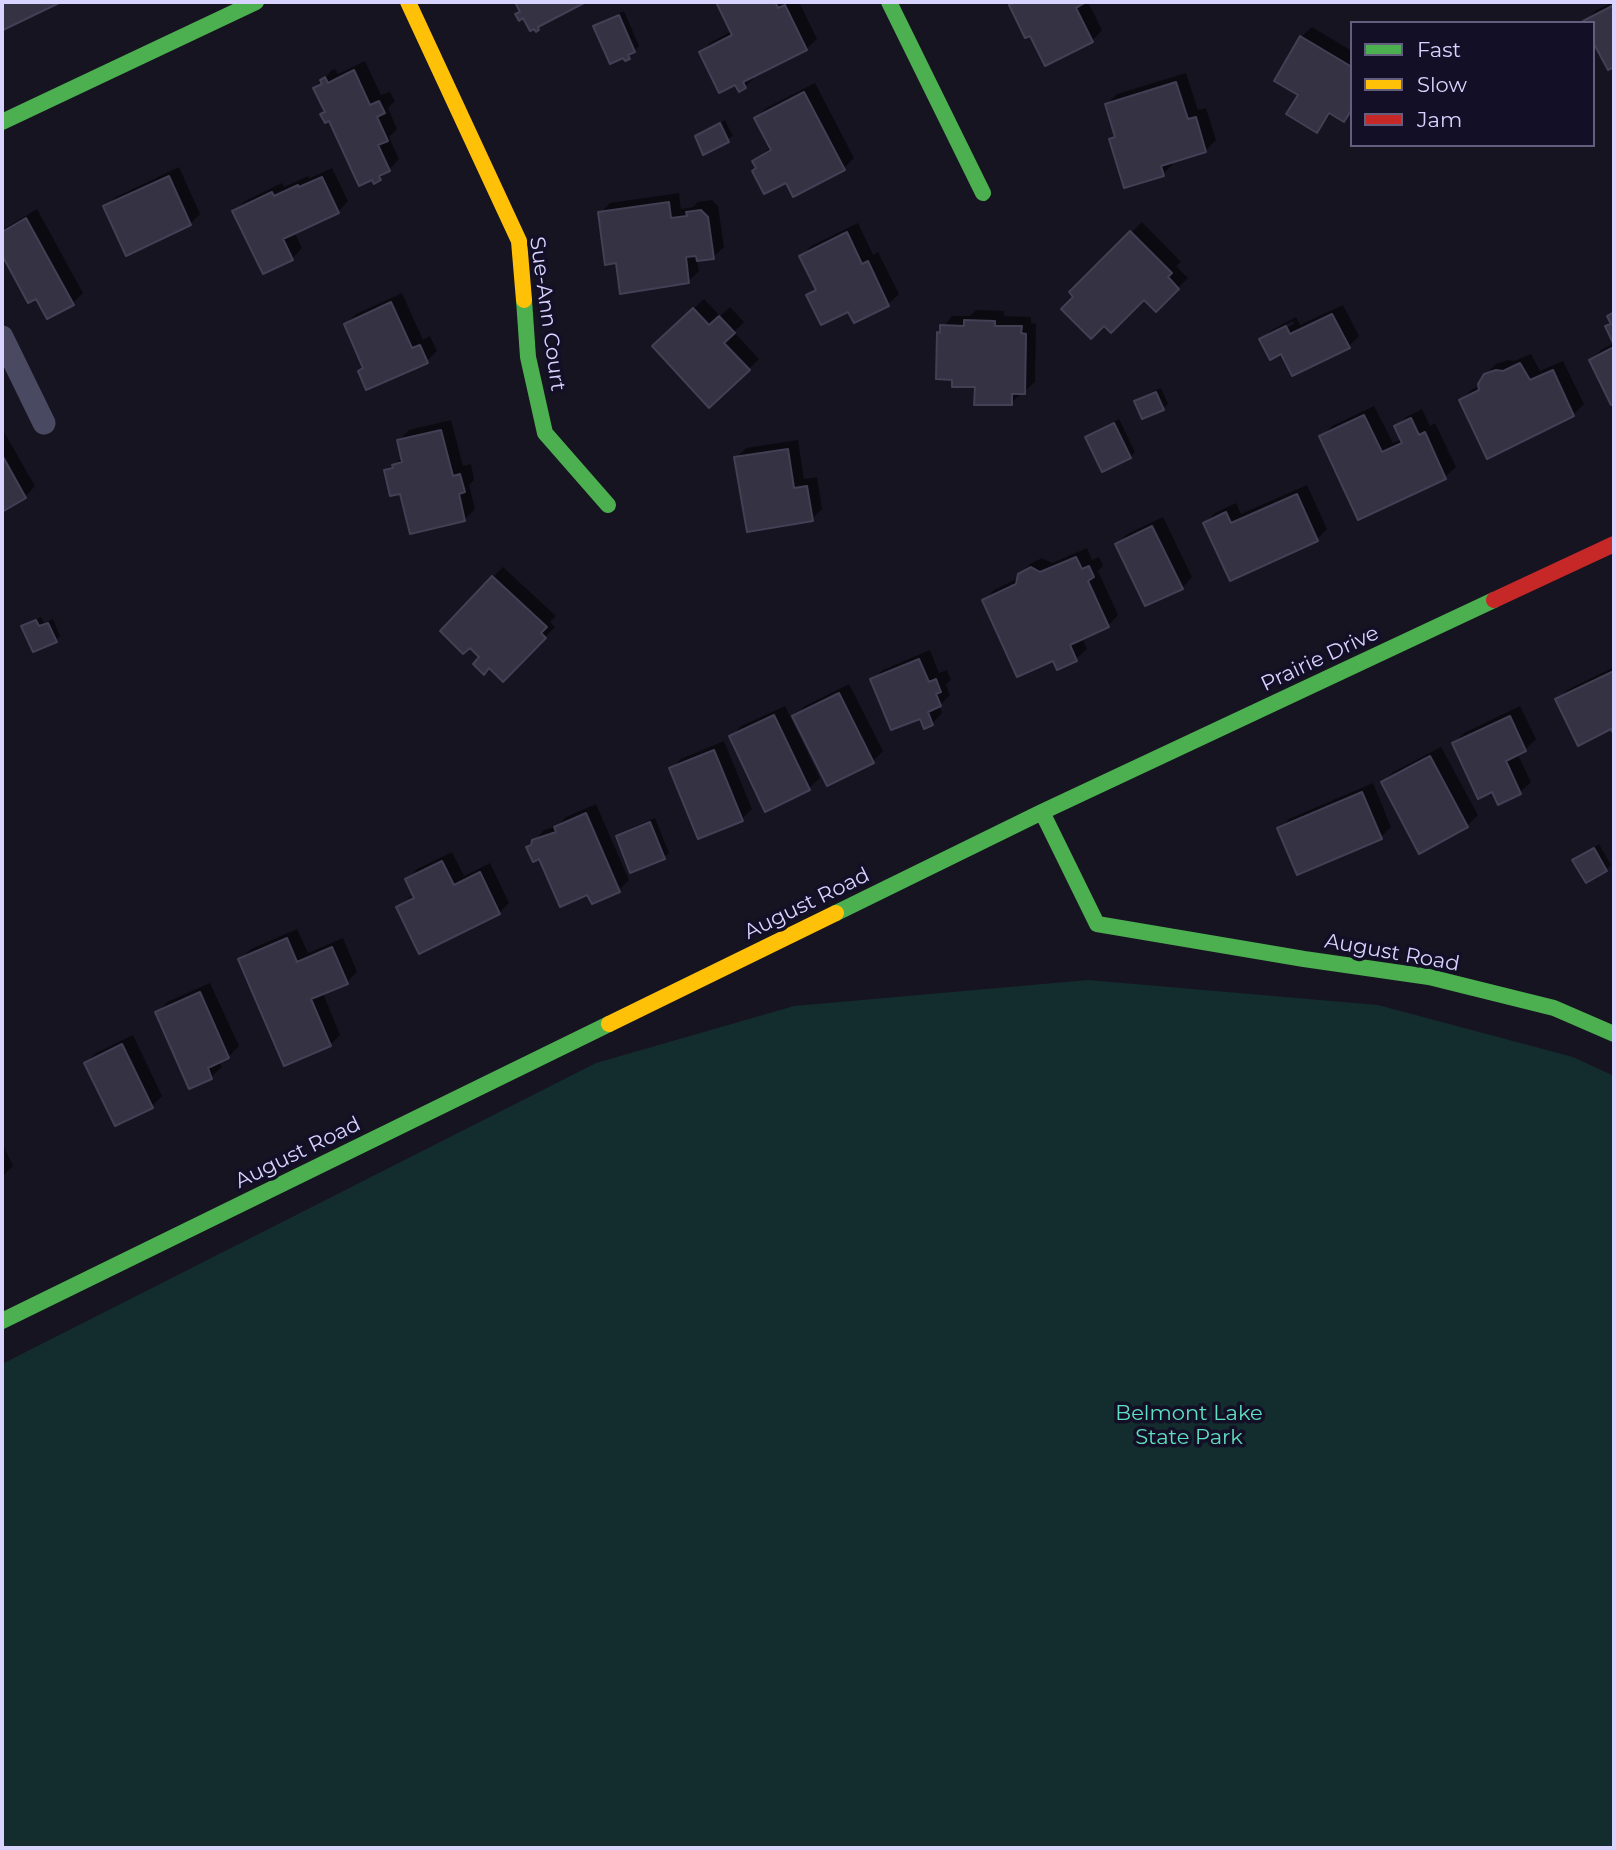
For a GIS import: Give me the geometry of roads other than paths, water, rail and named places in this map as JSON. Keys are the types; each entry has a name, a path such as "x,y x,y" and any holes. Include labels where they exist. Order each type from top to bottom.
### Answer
{"street":[{"path":"2,122 256,2"},
{"name":"Sue-Ann Court","path":"408,2 519,241 528,358 545,433 608,505"},
{"path":"889,2 983,193"},
{"name":"Prairie Drive","path":"1042,812 1614,544"},
{"name":"August Road","path":"2,1321 1042,812 1097,924 1429,977 1554,1008 1614,1034"}],"lane":[{"path":"2,337 44,423"}],"park label":[{"name":"Belmont Lake State Park","path":"1189,1426"}]}
